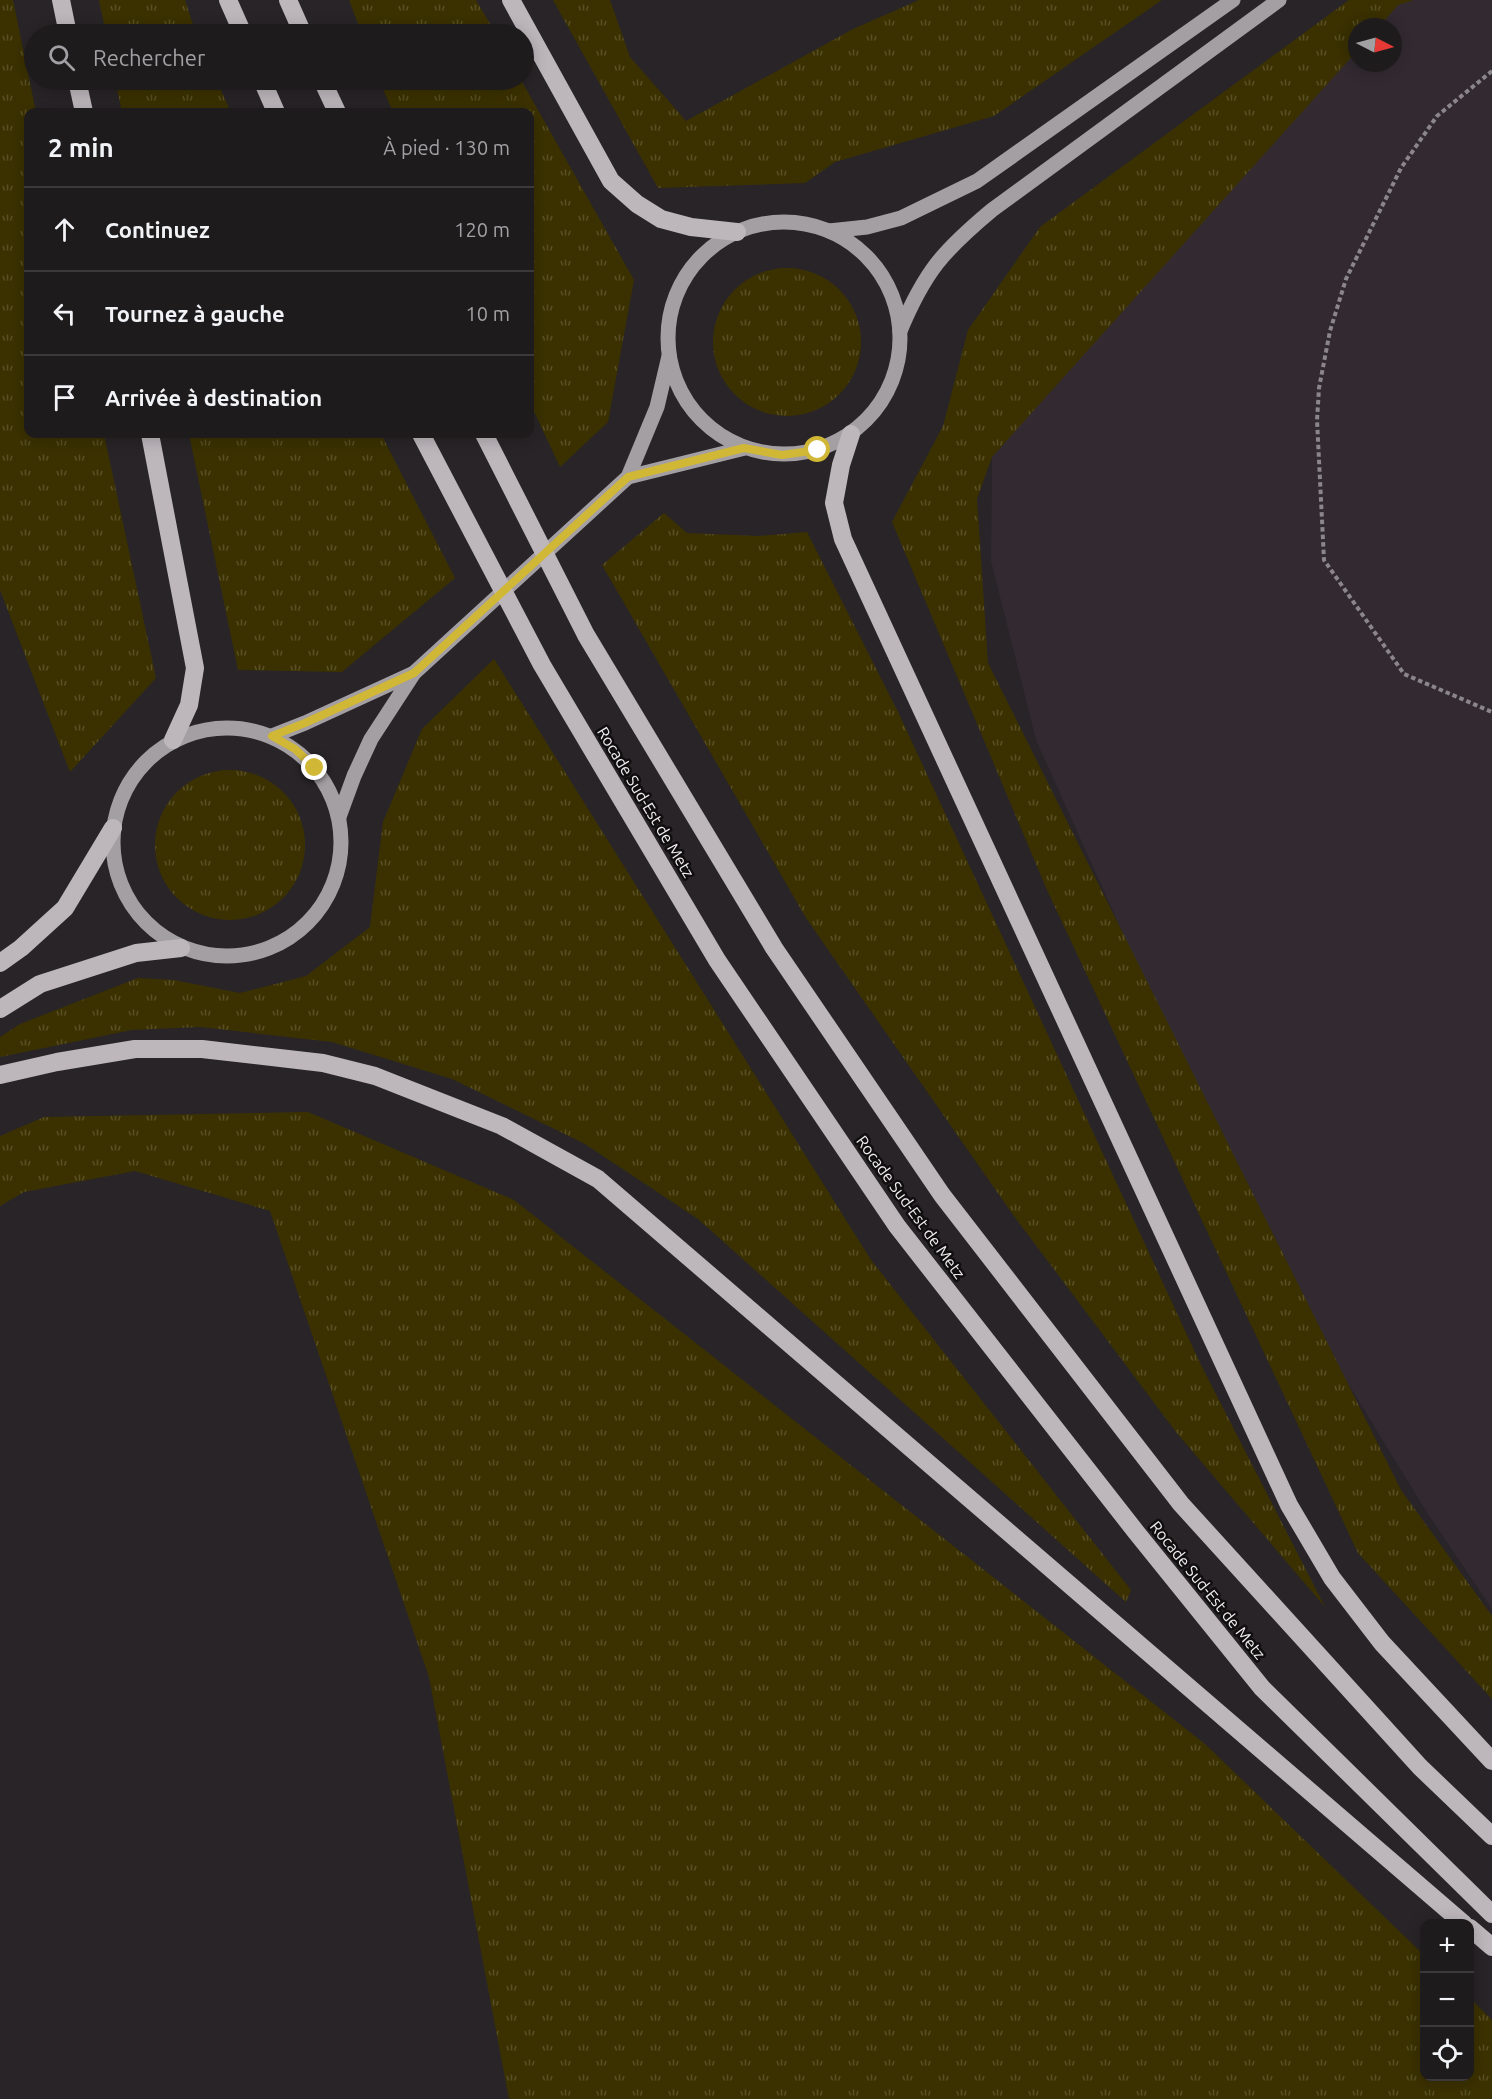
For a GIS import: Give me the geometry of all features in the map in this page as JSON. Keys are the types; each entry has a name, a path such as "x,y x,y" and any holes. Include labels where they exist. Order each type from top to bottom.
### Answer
{"highway":[{"path":"61,0 66,24"},
{"path":"228,0 239,24"},
{"path":"288,0 299,24"},
{"path":"511,0 524,24"},
{"path":"534,42 611,181 637,204 661,219 691,227 737,232"},
{"path":"79,90 83,108"},
{"path":"266,90 274,108"},
{"path":"327,90 335,108"},
{"path":"851,434 841,465 834,503 843,539 1289,1505 1332,1578 1382,1643 1492,1761"},
{"path":"151,438 189,624 195,668 189,705 173,740"},
{"name":"Rocade Sud-Est de Metz","path":"423,438 542,664 717,960 897,1226 1136,1532 1262,1688 1492,1914"},
{"name":"Rocade Sud-Est de Metz","path":"486,438 586,635 689,807 774,948 942,1195 1181,1504 1420,1767 1492,1836"},
{"path":"0,963 21,948 65,908 113,828"},
{"path":"0,1009 40,984 136,952 181,948"},
{"path":"0,1075 57,1062 135,1049 201,1049 323,1063 375,1076 502,1126 598,1179 1459,1919"},
{"path":"1474,1931 1492,1947"}],"main road":[{"path":"829,231 867,227 901,218 977,181 1233,0"},
{"path":"900,331 916,292 933,265 957,239 992,210 1279,0"},
{"path":"339,817 371,739 414,673 628,477 657,407 669,356 670,318 682,282 705,253 737,232 767,223 799,223 829,231 857,248 879,271 893,300 900,331 898,361 889,389 873,414 851,434 818,450 782,455 744,448 708,428 682,395 669,356"},
{"path":"628,477 744,448"},
{"path":"272,736 414,673"},
{"path":"212,728 252,729 272,736 295,749 315,768 330,791 339,817 341,844 337,872 327,898 310,921 288,939 264,951 236,957 208,955 181,948 150,928 127,899 114,864 113,828 120,801 132,777 150,756 173,740 212,728"}],"path":[{"path":"1492,71 1437,116 1401,168 1346,279 1330,331 1319,388 1317,420 1324,560 1404,674 1492,712"}],"shaded area":[{"path":"1380,0 1492,0 1492,1609 1426,1511 1262,1243 1036,740 991,561 992,457 1171,238 1348,36 1348,72 1402,72 1402,18 1364,18"}],"green space":[{"path":"0,0 13,0 24,54 24,90 31,90 35,108 24,108 24,438 105,438 156,678 70,772 0,590"},
{"path":"99,0 185,0 193,24 104,24"},
{"path":"349,0 476,0 490,24 358,24"},
{"path":"553,0 610,0 630,57 686,121 853,29 919,0 1162,0 994,116 835,162 805,183 658,188"},
{"path":"1349,0 1414,0 1398,5 1387,18 1348,18 1348,61 992,457 977,499 988,663 1401,1490 1492,1616 1492,1699 1358,1553 1047,890 892,522 943,426 968,330 1040,227"},
{"path":"117,90 221,90 229,108 121,108"},
{"path":"383,90 527,90 634,280 608,422 560,467 534,412 534,108 391,108"},
{"path":"787,268 815,273 840,289 856,314 861,342 856,370 840,395 815,411 787,416 759,411 734,395 718,370 713,342 718,314 734,289 759,273"},
{"path":"190,438 383,438 455,578 342,672 238,670"},
{"path":"664,513 687,533 758,536 807,532 899,714 1201,1365 1325,1607 1176,1432 1011,1212 806,918 602,565"},
{"path":"494,659 871,1260 1131,1590 1126,1602 698,1219 585,1144 452,1079 332,1042 200,1027 132,1030 0,1057 0,1037 20,1024 138,978 174,980 240,993 306,976 370,927 383,822 422,729"},
{"path":"230,770 259,776 283,792 299,816 305,845 299,874 283,898 259,914 230,920 201,914 177,898 161,874 155,845 161,816 177,792 201,776"},
{"path":"308,1112 514,1200 1205,1744 1420,1951 1420,2081 1474,2081 1474,2002 1492,2020 1492,2099 509,2099 429,1677 270,1211 135,1171 24,1192 0,1206 0,1136 44,1117"}],"route":[{"path":"315,768 295,749 272,736 414,673 628,477 669,469 744,448 782,455 818,450"}]}
